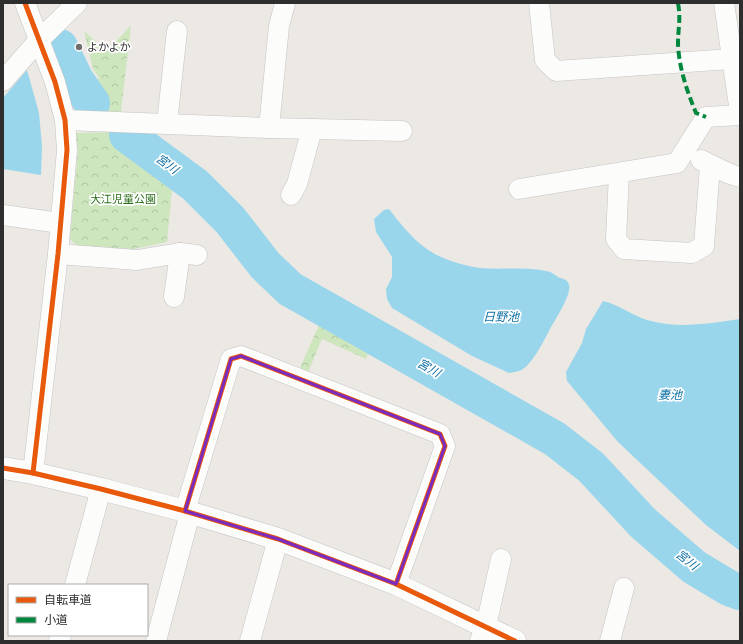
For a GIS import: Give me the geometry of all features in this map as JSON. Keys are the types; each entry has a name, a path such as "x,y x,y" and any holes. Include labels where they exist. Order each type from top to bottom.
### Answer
{"street":[{"path":"25,3 55,82 65,120 67,150 58,254 33,473"},
{"path":"3,81 39,40 78,3"},
{"path":"269,128 279,26 285,3"},
{"path":"539,3 545,60 556,70 732,59"},
{"path":"520,189 677,163 706,116 740,113 732,59 730,14"},
{"path":"167,123 177,31"},
{"path":"65,120 269,128 402,131"},
{"path":"291,195 297,184 312,129"},
{"path":"685,150 710,165 740,177"},
{"path":"620,172 616,239 624,249 692,253 704,246 710,165"},
{"path":"3,215 60,223"},
{"path":"58,254 137,260 189,254 174,297"},
{"path":"156,641 187,512 231,359 240,356 440,434 445,446 396,584"},
{"path":"3,468 33,473 101,489 187,512 278,539 396,584 483,634 515,641"},
{"path":"75,584 101,489"},
{"path":"250,641 278,539"},
{"path":"483,634 501,559"},
{"path":"610,641 624,588"}],"highlighted area":[{"path":"241,356 440,434 445,446 396,584 278,539 185,511 231,359"}],"green space":[{"path":"131,25 121,112 107,112 87,88 99,78 93,69 84,31 103,48 112,46"},
{"name":"大江児童公園","path":"115,132 173,178 167,242 134,249 78,247 70,239 78,150 74,133"},
{"path":"323,316 373,340 366,359 322,339 307,375 298,372"}],"water":[{"path":"27,70 39,113 42,146 41,175 3,169 3,98"},
{"name":"日野池","path":"389,209 418,242 444,258 459,264 480,268 542,270 551,272 567,282 569,285 568,294 562,307 538,351 527,366 520,371 509,373 472,356 392,308 387,299 386,289 392,277 392,257 376,232 374,219 384,210"},
{"name":"妻池","path":"603,301 615,305 639,317 673,325 740,319 740,551 706,525 618,442 567,381 566,372 582,343 586,329"}],"waterway":[{"name":"宮川","path":"60,47 76,80 92,103"},
{"name":"宮川","path":"127,135 195,185 230,220 265,265 290,289 555,439 591,467 643,523 694,567 729,588 740,592"}],"marked path":[{"path":"678,3 678,44 682,71 696,113 706,117"}],"cycle path":[{"path":"25,3 55,82 65,120 67,150 58,254 33,473"},
{"path":"185,511 231,359 241,356 440,434 445,446 396,584"},
{"path":"3,468 33,473 101,489 185,511 278,539 396,584 515,641"}],"place":[{"name":"よかよか","path":"79,47"}]}
